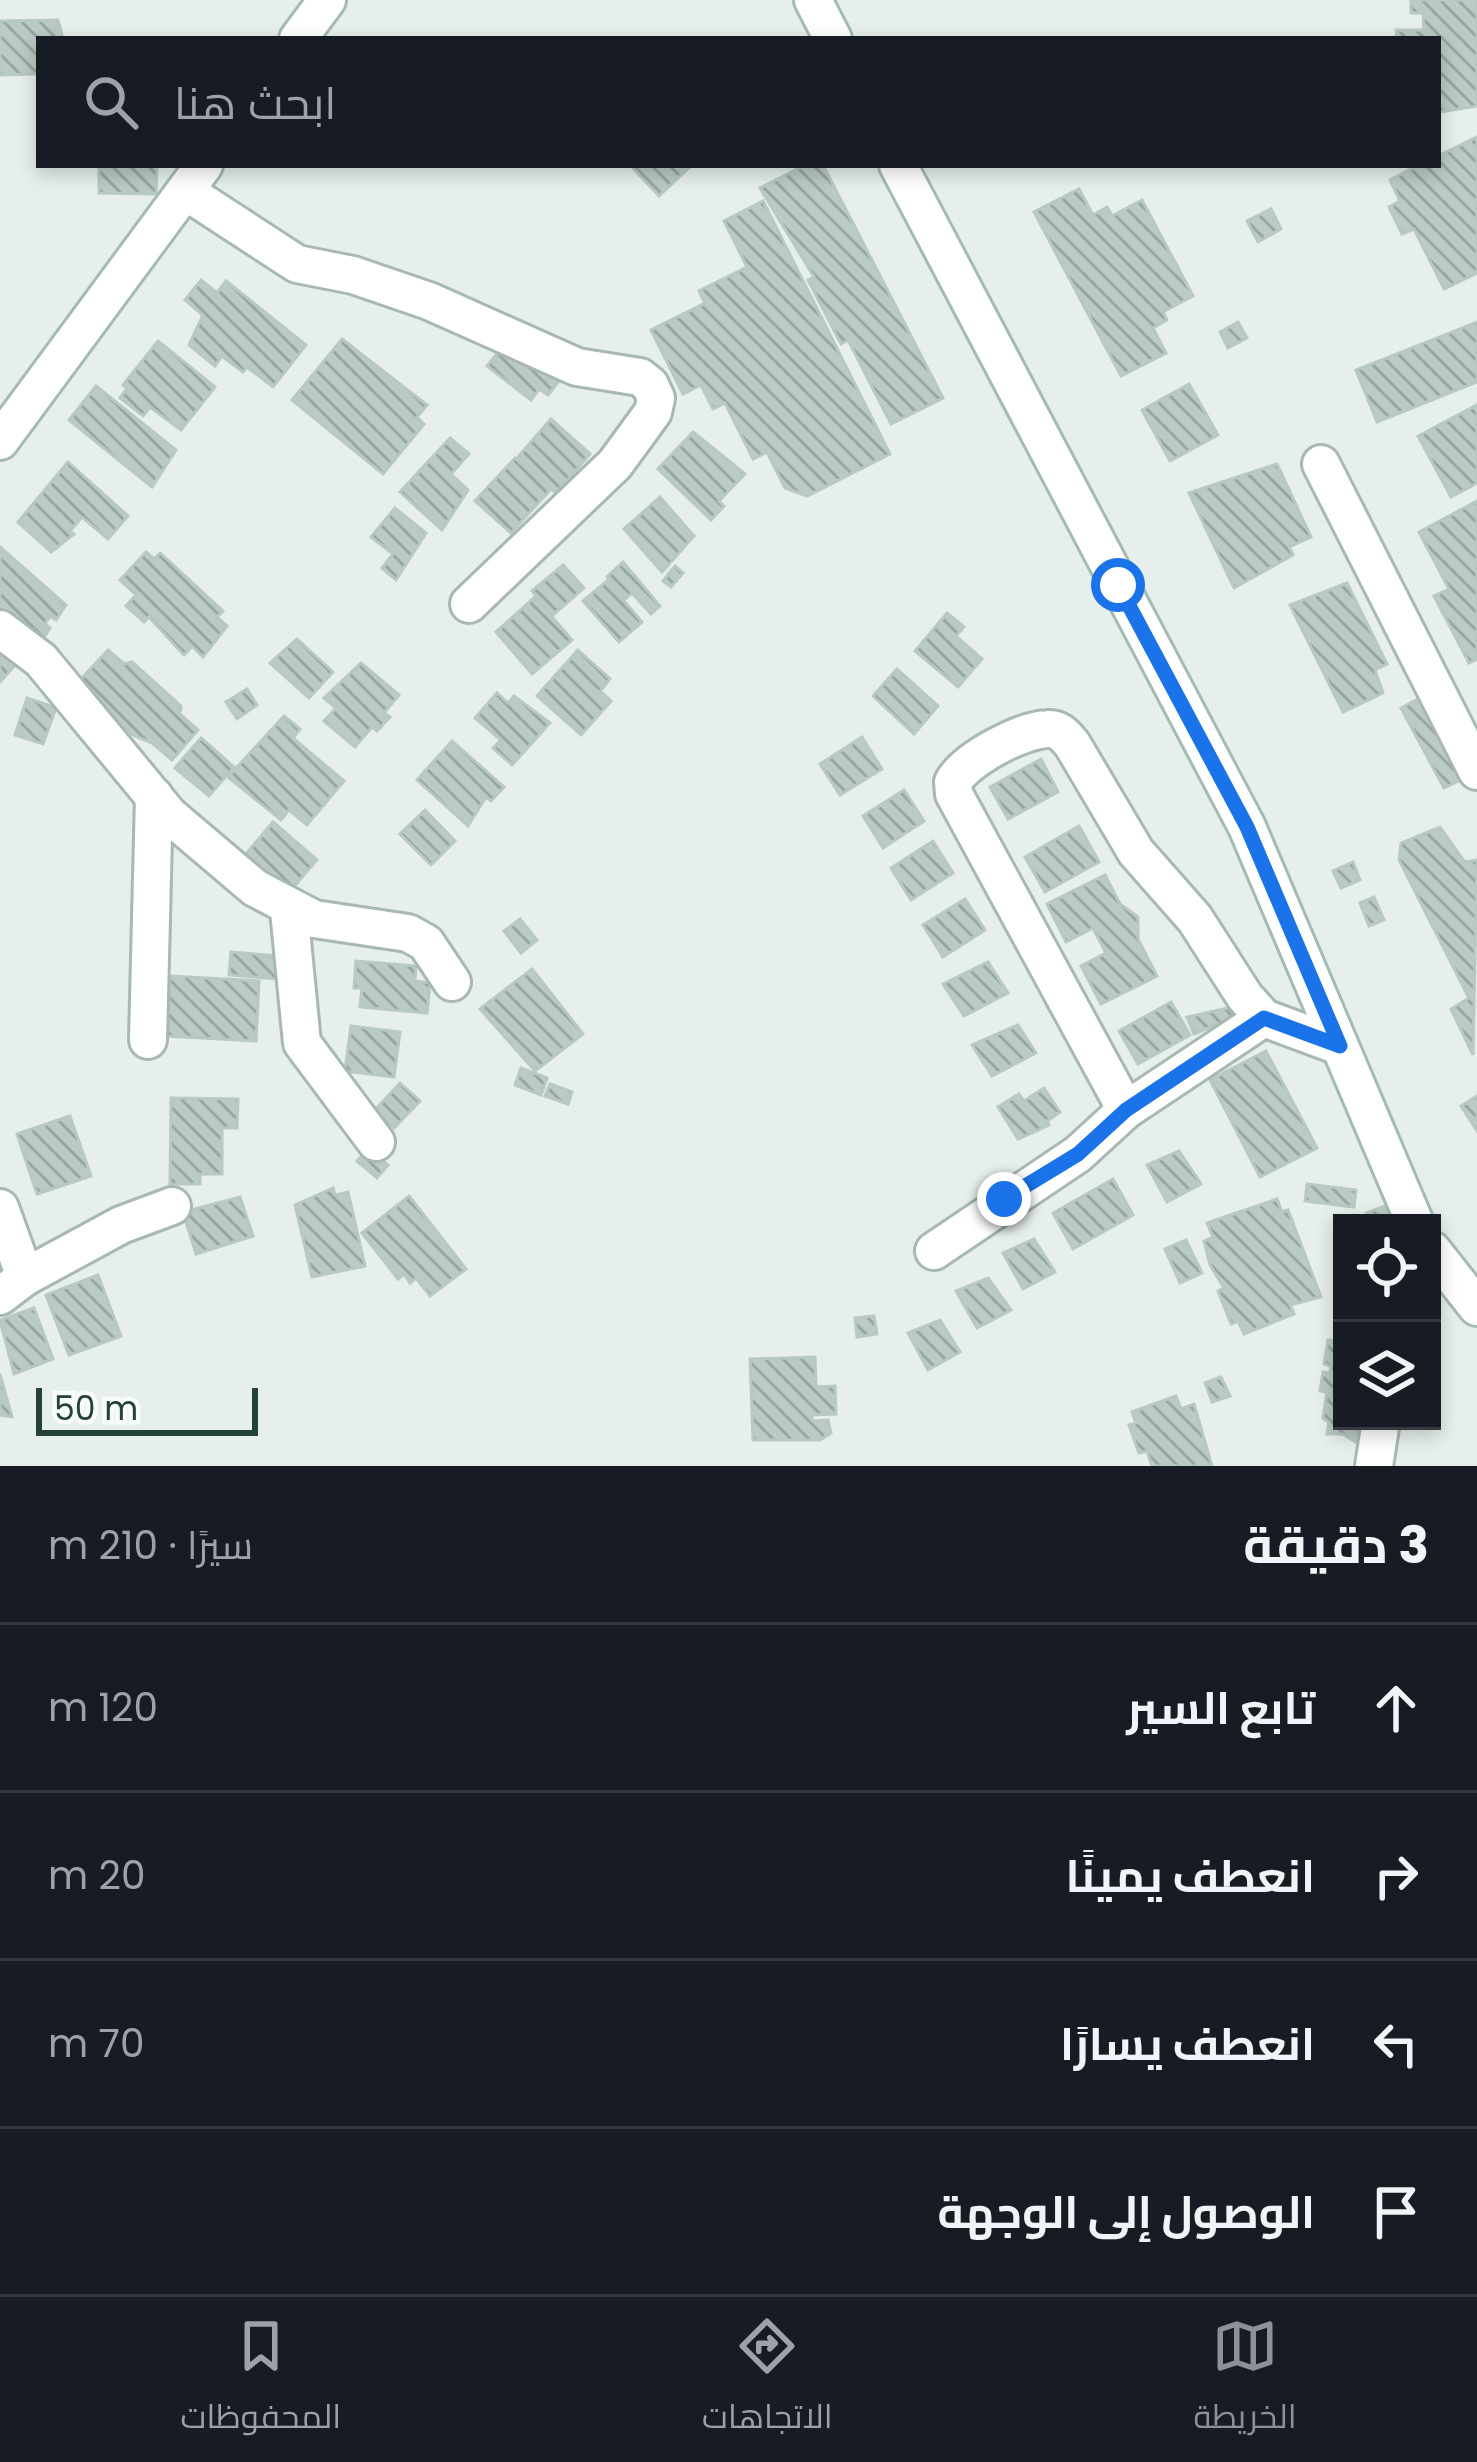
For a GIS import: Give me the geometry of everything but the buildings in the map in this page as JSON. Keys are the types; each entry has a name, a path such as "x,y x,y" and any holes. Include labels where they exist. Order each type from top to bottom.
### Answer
{"street":[{"path":"300,36 327,0"},
{"path":"813,0 831,36"},
{"path":"900,168 1247,827 1410,1214"},
{"path":"0,441 194,178 297,264 402,292 486,322 577,367 640,377 650,385 656,398 653,412 615,464 469,604"},
{"path":"1321,464 1477,770"},
{"path":"0,629 41,660 154,796 208,850 289,910 314,919 408,933 426,943 452,982"},
{"path":"1126,1110 954,794 953,782 965,766 1045,729 1061,731 1136,852 1195,919 1264,1018 1340,1046"},
{"path":"148,1040 154,796"},
{"path":"289,910 302,1043 376,1142"},
{"path":"934,1251 1078,1154 1126,1110 1264,1018"},
{"path":"0,1208 12,1287 121,1225 172,1206"},
{"path":"1454,1269 1477,1307"},
{"path":"1374,1466 1380,1430"}],"route":[{"path":"1004,1199 1078,1154 1126,1110 1264,1018 1340,1046 1247,827 1118,585"}]}
